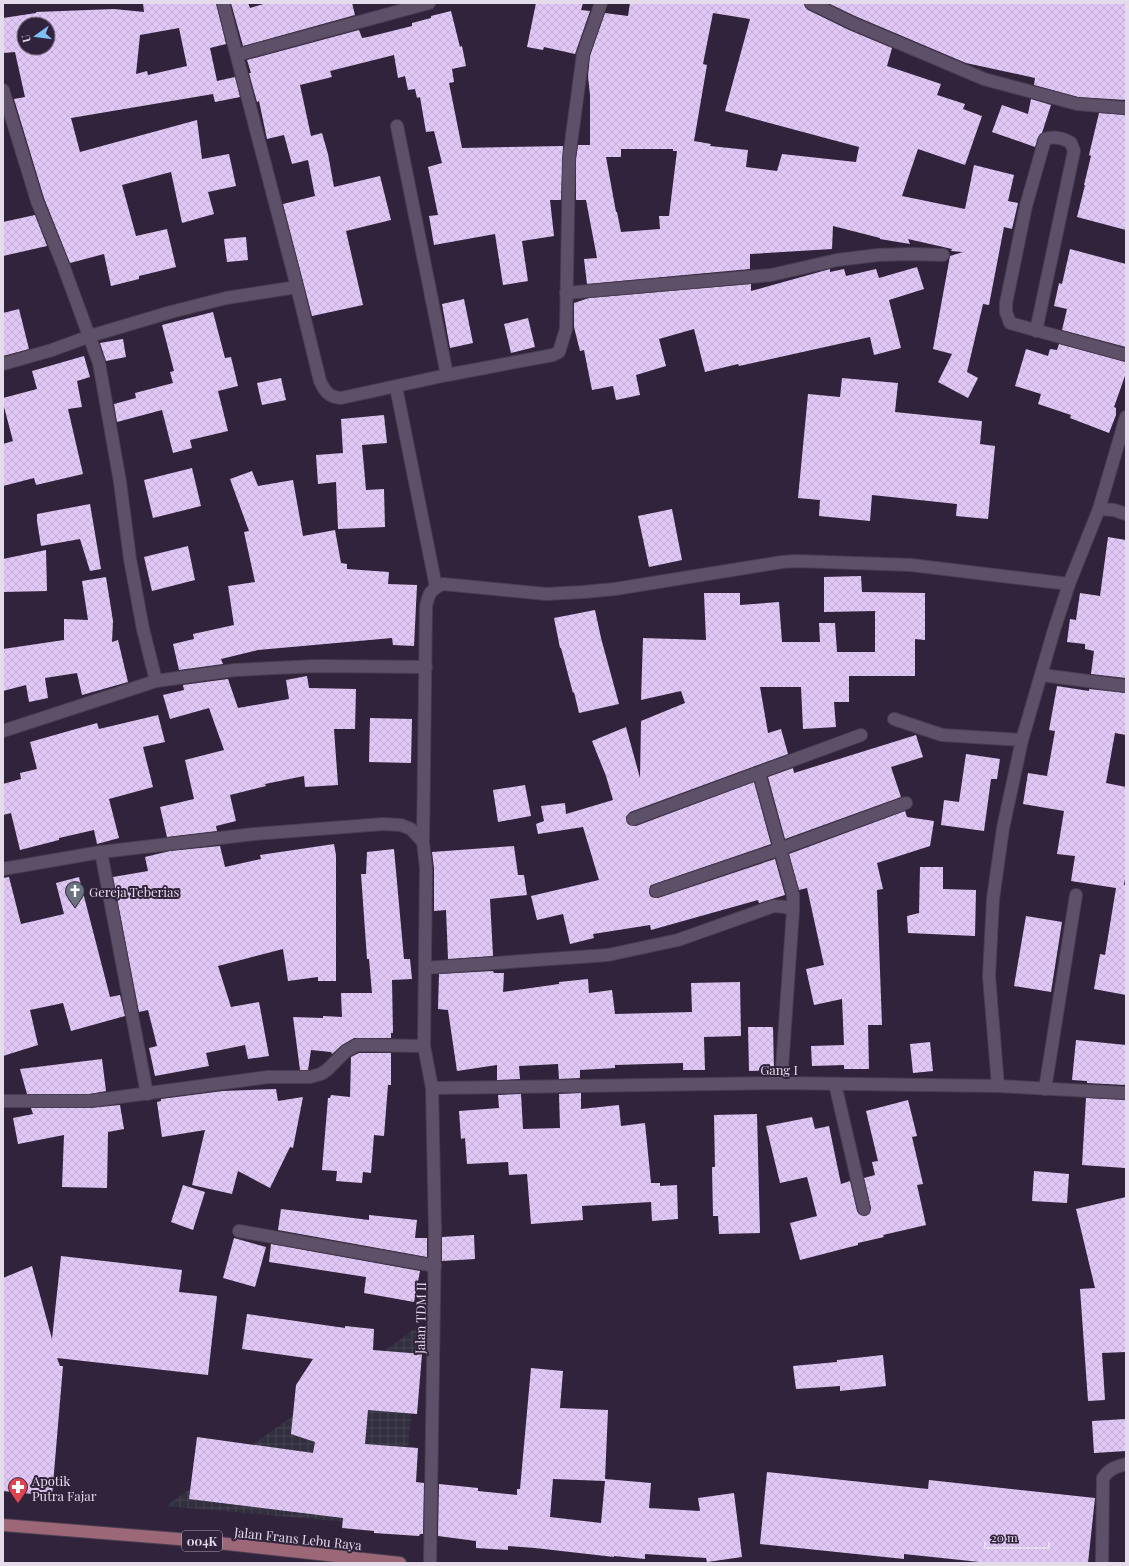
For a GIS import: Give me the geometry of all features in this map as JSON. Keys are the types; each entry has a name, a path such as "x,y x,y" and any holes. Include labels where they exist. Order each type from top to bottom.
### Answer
{"main road":[{"name":"Jalan Frans Lebu Raya","path":"3,1525 191,1540 400,1563"}],"street":[{"path":"223,3 320,381 325,391 335,397 341,398 447,375 553,355 558,352 566,329 569,158 583,54 601,3"},
{"path":"237,55 429,3"},
{"path":"811,3 852,23 984,79 1077,104 1126,108"},
{"path":"3,90 36,201 90,336 99,363 120,482 130,558 143,629 156,681"},
{"path":"397,126 447,375"},
{"path":"1036,331 1074,151 1071,143 1061,138 1046,139 1026,206 1006,303 1006,312 1010,323 1036,331 1126,356"},
{"path":"566,293 771,274 837,260 878,255 943,255"},
{"path":"3,364 171,312 226,298 297,287"},
{"path":"396,387 436,587 443,584 546,594 583,592 614,589 782,562 797,561 911,565 1069,584"},
{"path":"998,1086 989,976 993,899 1003,828 1022,740 1069,584 1100,509 1126,417"},
{"path":"1100,509 1114,510 1126,514"},
{"name":"Jalan TDM II","path":"430,1563 435,1231 432,1088 424,1046 426,868 423,842 426,606 429,594 436,587"},
{"path":"3,731 156,681 235,670 310,666 426,667"},
{"path":"1042,675 1126,686"},
{"path":"894,719 942,735 1022,740"},
{"path":"633,819 861,735"},
{"path":"759,773 793,895 781,1083"},
{"path":"656,891 780,849 906,803"},
{"path":"3,869 101,852 254,834 383,824 401,824 411,829 423,842"},
{"path":"101,852 147,1094"},
{"path":"1044,1089 1076,895"},
{"path":"425,968 608,955 678,940 774,906 785,907 793,910"},
{"path":"3,1100 90,1101 268,1077 310,1077 321,1074 327,1070 346,1051 357,1045 424,1046"},
{"name":"Gang I","path":"432,1088 781,1083 998,1086 1126,1093"},
{"path":"835,1084 864,1209"},
{"path":"239,1231 434,1266"},
{"path":"1102,1563 1103,1478 1107,1471 1114,1467 1126,1464"}],"shaded area":[{"path":"419,1326 401,1527 166,1506"}],"building":[{"path":"143,3 216,3 226,44 210,48 217,81 235,77 240,97 215,102 213,94 71,118 80,152 197,120 202,159 229,154 236,186 208,192 214,214 182,223 171,172 122,185 136,236 167,229 176,267 139,276 139,279 111,286 104,254 70,263 44,198 14,99 25,97 15,52 3,53 3,18 16,16 16,56 56,56 56,16 16,16 36,12 114,9 144,12","holes":["179,28 187,66 148,75 147,71 136,74 140,35"]},
{"path":"231,3 248,3 250,8 267,3 352,3 355,15 243,46"},
{"path":"536,3 583,3 581,10 590,11 575,54 544,47 543,50 527,47"},
{"path":"630,3 804,3 808,10 849,30 892,48 887,66 941,84 937,95 965,104 963,109 982,116 965,165 918,149 902,196 965,209 974,165 1014,175 1008,201 1018,203 1012,229 1004,227 989,305 983,304 967,372 978,378 968,398 938,382 952,354 933,349 950,256 963,252 951,251 952,249 908,239 910,244 880,239 833,226 832,249 750,254 750,269 587,284 584,259 597,258 586,200 576,200 576,159 578,145 590,145 590,95 588,76 590,56 605,13 628,16","holes":["713,13 750,19 725,111 859,147 856,162 782,154 777,171 746,167 748,150 710,146 711,144 694,141 707,65 703,64","621,149 673,149 673,151 677,151 669,216 659,216 660,229 621,232 606,157 621,157"]},
{"path":"828,3 1126,3 1126,100 1078,97 1034,85 1035,78 966,63"},
{"path":"451,11 460,47 462,46 466,66 452,69 454,82 449,83 462,148 563,146 561,200 550,200 554,236 522,241 528,281 503,285 495,234 434,245 429,216 438,215 428,167 442,163 434,131 426,132 420,97 417,98 415,89 408,90 405,76 398,78 394,55 330,71 332,77 300,85 311,136 322,133 328,154 334,187 380,176 391,220 346,231 363,305 312,316 283,204 315,196 308,160 292,164 284,135 267,139 259,101 257,102 247,60 359,30 362,38 368,37 412,26 412,23"},
{"path":"1031,99 1051,105 1042,133 1038,137 1035,147 992,132 1002,105 1028,114"},
{"path":"1099,113 1126,115 1126,230 1077,217 1085,185 1091,156 1089,155"},
{"path":"35,215 47,246 3,256 3,222"},
{"path":"246,237 248,260 227,262 224,239"},
{"path":"1070,249 1126,264 1126,347 1062,330 1067,309 1054,306 1059,283 1062,284"},
{"path":"917,267 924,289 889,300 901,348 874,355 870,337 705,372 694,329 659,339 666,366 636,375 640,395 616,400 613,386 592,390 584,350 580,351 574,327 574,303 589,298 751,284 751,291 830,269 830,272 844,269 846,276 876,269 879,278"},
{"path":"464,299 473,343 450,348 442,304"},
{"path":"19,309 29,349 3,356 3,313"},
{"path":"213,312 225,358 231,357 238,386 218,391 228,431 190,440 192,448 173,453 162,410 117,422 114,404 136,398 135,393 173,383 170,372 174,371 162,325"},
{"path":"528,318 535,347 511,353 504,324"},
{"path":"123,339 126,357 106,361 100,343"},
{"path":"1059,344 1126,362 1126,373 1114,407 1116,408 1116,415 1109,433 1070,418 1071,415 1038,404 1041,394 1015,386 1026,349 1048,356 1050,349 1057,350"},
{"path":"84,356 90,377 77,381 82,407 68,409 83,474 36,485 34,478 3,486 3,444 13,441 3,398 37,389 32,371"},
{"path":"281,378 286,400 262,405 257,383"},
{"path":"842,378 898,383 895,412 982,421 980,444 995,446 988,519 956,516 957,504 872,495 870,521 819,516 820,500 798,498 808,394 840,397"},
{"path":"384,415 387,443 362,445 366,490 384,489 385,527 338,529 336,482 318,484 316,455 343,453 341,419"},
{"path":"192,468 201,506 153,518 144,480"},
{"path":"252,471 258,486 293,480 303,536 335,530 341,563 347,564 347,569 389,572 388,584 417,585 414,646 393,645 392,638 258,650 221,659 223,664 179,670 173,644 194,639 193,634 234,625 228,586 255,582 244,532 249,531 230,479"},
{"path":"90,504 101,569 90,571 80,539 41,546 37,514"},
{"path":"672,509 682,560 649,567 638,516"},
{"path":"1108,537 1126,540 1126,678 1091,674 1094,651 1085,649 1085,644 1067,642 1070,619 1076,620 1080,593 1100,596"},
{"path":"188,546 195,580 152,591 144,557"},
{"path":"46,550 47,591 3,592 3,559"},
{"path":"861,576 862,592 925,593 925,640 915,639 915,676 849,676 849,702 834,702 836,727 803,729 801,687 760,687 768,733 781,729 788,754 630,812 626,817 628,824 636,826 754,782 771,844 654,884 650,886 649,893 651,897 658,898 775,859 785,895 759,903 758,900 651,930 650,925 593,934 594,938 570,944 563,914 537,920 531,896 599,880 583,827 538,834 536,824 544,821 541,806 565,803 566,814 613,800 606,776 592,741 626,727 640,778 641,721 685,703 681,691 641,700 643,638 706,640 704,593 740,593 740,605 779,602 782,642 820,642 819,623 835,623 837,652 875,652 875,611 824,612 824,577"},
{"path":"106,577 113,621 112,642 118,640 128,682 82,695 77,673 45,678 48,698 29,702 26,685 3,691 3,649 64,640 64,619 88,620 82,581"},
{"path":"595,610 619,704 579,713 560,648 554,618"},
{"path":"307,676 309,688 356,689 355,729 334,729 338,785 305,787 304,776 265,784 266,786 230,795 236,821 216,826 217,831 167,837 160,807 194,799 185,760 224,750 209,708 170,719 163,695 184,690 183,685 228,679 238,708 289,699 286,680"},
{"path":"1057,686 1089,691 1089,689 1126,693 1126,735 1115,733 1106,783 1126,787 1126,872 1124,885 1126,885 1126,995 1094,989 1100,954 1105,955 1116,888 1071,881 1075,856 1057,854 1064,811 1023,804 1028,773 1047,776 1055,731 1049,730"},
{"path":"158,715 165,742 143,747 153,787 109,799 119,838 97,844 94,830 59,838 59,840 20,850 11,813 3,815 3,784 21,779 20,773 37,769 30,742 97,723 99,729"},
{"path":"370,718 412,719 411,763 369,762"},
{"path":"916,735 923,757 891,767 901,797 785,839 768,777 793,768 794,773"},
{"path":"966,754 1000,759 997,779 991,779 984,831 941,825 944,800 959,802"},
{"path":"525,785 531,816 498,822 493,790"},
{"path":"905,811 907,817 934,821 930,846 877,863 883,889 877,890 882,1025 868,1025 869,1069 844,1069 844,1065 812,1066 811,1046 844,1045 842,999 814,1005 806,969 824,965 807,888 799,890 789,854"},
{"path":"334,844 336,855 336,981 318,981 318,977 288,981 283,949 218,966 231,1007 259,1002 269,1056 248,1059 245,1045 206,1053 209,1066 155,1076 149,1048 157,1046 148,1010 139,1012 113,877 148,871 145,857 170,851 220,846 225,867 261,859 260,855"},
{"path":"514,846 518,875 524,875 527,895 490,899 493,956 448,959 446,910 434,911 434,868 432,852"},
{"path":"394,849 404,959 410,959 412,979 392,980 393,1033 391,1033 391,1038 354,1038 342,1045 332,1054 331,1052 311,1050 308,1070 300,1070 293,1017 342,1017 341,993 372,993 369,959 367,959 361,874 366,874 367,852"},
{"path":"920,867 943,867 943,889 976,890 975,936 908,933 907,916 919,913"},
{"path":"9,877 21,924 64,914 56,883 79,877 110,997 120,995 125,1016 71,1031 63,1003 30,1010 38,1045 3,1056 3,878"},
{"path":"1026,916 1062,922 1051,992 1014,986"},
{"path":"493,971 494,973 504,973 503,992 559,984 559,982 588,979 589,993 612,990 615,1014 692,1012 691,983 740,982 741,1036 704,1037 705,1070 683,1070 683,1063 615,1065 615,1068 580,1070 580,1078 559,1079 558,1064 519,1066 520,1079 497,1080 497,1065 457,1071 448,1010 438,1009 439,974"},
{"path":"748,1027 773,1027 774,1070 749,1071"},
{"path":"1076,1040 1126,1045 1126,1085 1087,1083 1087,1081 1072,1080"},
{"path":"930,1042 933,1071 913,1073 910,1044"},
{"path":"359,1053 391,1053 391,1085 388,1085 384,1136 374,1135 371,1173 363,1172 362,1183 336,1181 337,1171 322,1170 328,1098 330,1098 331,1095 350,1097 351,1057"},
{"path":"102,1059 106,1091 90,1094 27,1094 20,1069"},
{"path":"276,1089 278,1101 303,1097 293,1148 290,1147 270,1188 238,1171 232,1194 192,1185 205,1130 162,1137 157,1102 161,1101 161,1099 223,1091"},
{"path":"581,1093 581,1109 619,1105 621,1126 645,1123 651,1183 660,1183 660,1186 677,1185 678,1219 652,1221 651,1202 582,1206 583,1220 531,1224 527,1174 509,1175 508,1162 467,1164 465,1138 461,1139 459,1111 499,1108 498,1095 521,1094 523,1129 560,1128 559,1094"},
{"path":"1086,1098 1126,1100 1125,1168 1082,1165"},
{"path":"908,1100 917,1136 912,1137 923,1184 917,1185 926,1225 883,1235 884,1237 858,1243 858,1245 800,1260 790,1223 817,1216 807,1177 780,1183 766,1126 812,1117 815,1129 829,1126 841,1184 850,1181 857,1211 859,1214 865,1216 869,1214 871,1208 864,1178 875,1175 872,1162 878,1161 866,1111"},
{"path":"120,1105 124,1129 108,1132 107,1188 62,1187 64,1135 18,1144 13,1118 33,1114 31,1108 90,1108"},
{"path":"757,1114 760,1233 719,1234 718,1216 713,1216 712,1167 715,1167 714,1115"},
{"path":"1034,1171 1069,1174 1067,1203 1032,1201"},
{"path":"183,1185 205,1192 193,1230 171,1222"},
{"path":"1126,1197 1126,1352 1102,1353 1105,1400 1088,1401 1080,1289 1095,1288 1076,1209"},
{"path":"281,1209 369,1220 369,1215 417,1220 415,1238 427,1238 427,1257 278,1230"},
{"path":"474,1235 475,1259 442,1261 442,1237"},
{"path":"234,1238 266,1247 255,1287 223,1278"},
{"path":"271,1244 420,1271 414,1302 364,1293 366,1277 269,1262"},
{"path":"61,1256 182,1270 179,1292 217,1296 208,1375 57,1358 60,1366 63,1366 52,1496 3,1491 3,1278 32,1266 52,1339"},
{"path":"247,1314 345,1328 345,1326 374,1329 373,1350 422,1354 417,1414 368,1410 365,1444 418,1448 416,1482 424,1483 423,1534 420,1534 419,1536 374,1533 374,1531 342,1528 343,1518 189,1499 197,1437 313,1453 315,1442 291,1434 296,1385 313,1359 242,1349"},
{"path":"883,1355 886,1386 840,1391 840,1386 796,1389 793,1366 837,1362 837,1360"},
{"path":"531,1368 563,1371 560,1408 608,1410 605,1479 651,1483 649,1508 700,1511 698,1498 734,1493 742,1557 707,1562 706,1558 645,1554 645,1559 508,1546 508,1550 476,1548 476,1541 438,1536 439,1484 478,1488 478,1491 517,1495 517,1489 520,1489","holes":["553,1479 605,1481 601,1523 550,1517"]},
{"path":"1126,1419 1126,1451 1094,1453 1092,1421"},
{"path":"767,1472 928,1489 929,1480 1095,1498 1088,1563 989,1563 904,1554 904,1559 760,1544"}],"place":[{"name":"Gereja Teberias","path":"75,908"},
{"name":"Apotik Putra Fajar","path":"18,1504"}]}
